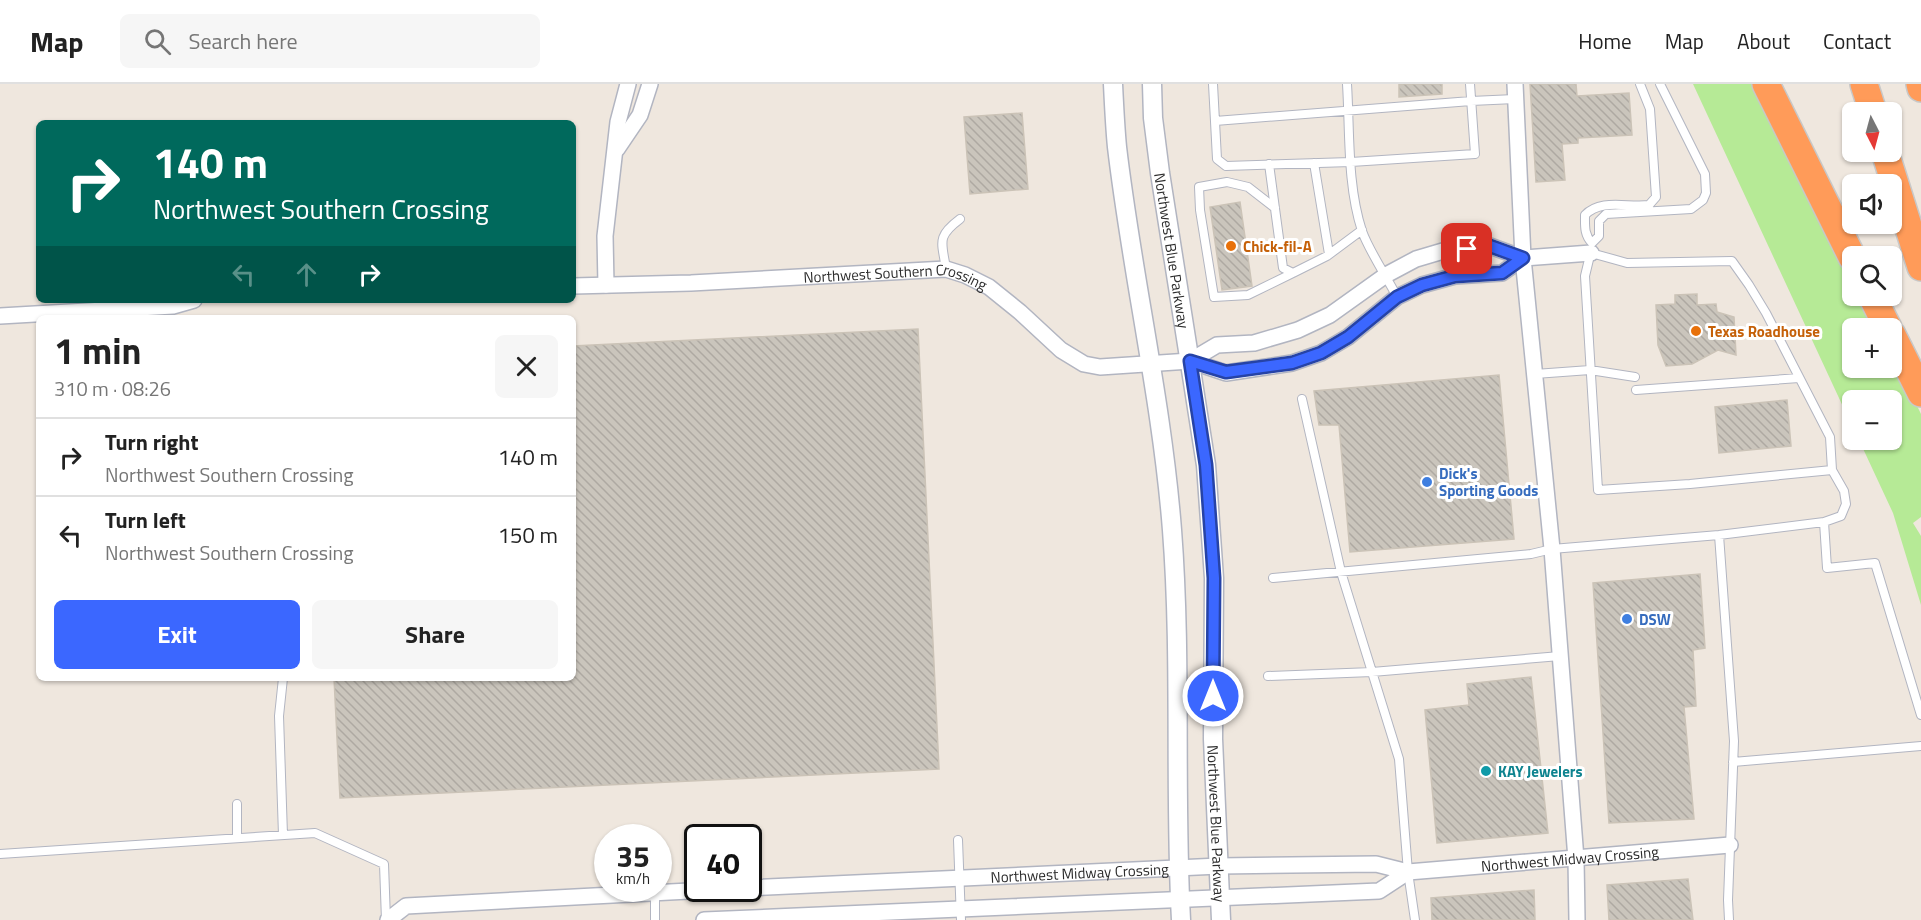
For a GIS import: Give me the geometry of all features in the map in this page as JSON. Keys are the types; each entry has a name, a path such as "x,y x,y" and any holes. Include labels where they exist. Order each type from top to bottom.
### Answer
{"highway":[{"path":"1766,84 1847,246"},
{"path":"1864,84 1870,102"},
{"path":"1888,162 1921,267"},
{"path":"1902,355 1921,393"}],"street":[{"path":"616,152 640,115 650,84"},
{"path":"1113,84 1120,167 1160,412 1172,530 1177,660 1178,869 1181,920"},
{"name":"Northwest Blue Parkway","path":"1152,84 1153,118 1206,465 1214,578 1213,739 1221,920"},
{"path":"606,285 605,236 618,122 626,86"},
{"path":"1515,92 1523,258 1552,549 1576,859 1577,920"},
{"name":"Northwest Southern Crossing","path":"1190,361 1217,345 1254,343 1298,330 1330,315 1386,275 1416,259 1443,251 1490,246 1523,258"},
{"name":"Northwest Southern Crossing","path":"576,286 946,269 965,275 989,287 1061,350 1084,364 1100,367 1190,361 1226,372 1292,363 1321,353 1348,337 1397,297 1422,285 1455,276 1502,273 1523,258 1591,248"},
{"path":"0,316 173,306 184,303"},
{"name":"Northwest Midway Crossing","path":"762,887 1219,866 1376,864 1408,872 1730,845"},
{"name":"Northwest Midway Crossing","path":"704,920 961,914 1180,899 1379,891 1408,872"},
{"name":"Northwest Midway Crossing","path":"387,920 406,906 594,894"}],"lane":[{"path":"1213,84 1217,159 1226,166 1351,162 1475,154 1470,84"},
{"path":"1347,84 1355,208 1362,230 1397,297"},
{"path":"1272,578 1531,554 1552,549 1719,536 1824,522 1841,516 1846,504 1844,491 1832,471 1830,437 1766,313 1732,261 1627,263 1591,248 1585,231 1585,215 1590,209 1609,205 1649,205 1656,197 1650,109 1640,84"},
{"path":"1660,84 1705,174 1706,186 1703,200 1691,209 1605,214 1599,221 1599,236 1591,248 1585,276 1598,490 1832,471"},
{"path":"1215,121 1471,100 1515,92"},
{"path":"1314,163 1329,254"},
{"path":"1269,165 1283,268 1293,273"},
{"path":"1275,208 1248,187 1227,182 1199,187 1200,210 1214,297 1248,295 1329,254 1362,230"},
{"path":"946,269 942,239 947,229 960,219"},
{"path":"1535,374 1590,370 1635,377"},
{"path":"1636,390 1800,378"},
{"path":"1302,399 1341,572 1399,759 1408,872 1415,920"},
{"path":"1824,522 1827,568 1875,562 1921,715"},
{"path":"1719,536 1734,741 1729,920"},
{"path":"1268,676 1372,672 1560,656"},
{"path":"283,681 279,716 283,835"},
{"path":"1733,762 1921,746"},
{"path":"237,804 237,838"},
{"path":"0,854 315,833 384,864 387,920"},
{"path":"958,840 961,914"},
{"path":"655,902 656,920"}],"green space":[{"path":"1693,84 1753,84 1842,258 1842,306 1867,306 1873,318 1842,318 1842,378 1902,378 1902,375 1921,414 1921,517 1913,523 1921,536 1921,605 1893,513 1864,450 1902,450 1902,390 1842,390 1842,404"}],"building":[{"path":"1399,84 1442,84 1442,94 1399,97"},
{"path":"1530,84 1576,84 1577,96 1629,93 1632,135 1578,138 1578,143 1562,144 1565,180 1536,182"},
{"path":"1022,113 1028,189 970,194 964,117"},
{"name":"Chick-fil-A","path":"1240,202 1252,286 1222,290 1210,207"},
{"name":"Texas Roadhouse","path":"1697,294 1697,305 1716,304 1717,312 1734,317 1736,355 1718,350 1692,364 1666,366 1658,345 1656,305 1675,304 1675,295"},
{"path":"918,329 939,769 340,798 334,681 576,681 576,346"},
{"name":"Dick's Sporting Goods","path":"1499,375 1514,539 1350,552 1339,425 1319,425 1314,391"},
{"path":"1787,400 1791,446 1719,453 1715,407"},
{"path":"1700,574 1705,648 1693,650 1696,706 1684,707 1694,819 1609,823 1593,583"},
{"name":"KAY Jewelers","path":"1531,677 1548,833 1437,843 1425,710 1469,705 1467,684"},
{"path":"1688,879 1693,920 1609,920 1607,885"},
{"path":"1534,890 1535,920 1432,920 1431,898"}],"place":[{"name":"Chick-fil-A","path":"1231,246"},
{"name":"Texas Roadhouse","path":"1696,331"},
{"name":"Dick's Sporting Goods","path":"1427,482"},
{"name":"DSW","path":"1627,619"},
{"name":"KAY Jewelers","path":"1486,771"}],"route":[{"path":"1213,696 1214,578 1206,465 1190,361 1226,372 1292,363 1321,353 1348,337 1397,297 1422,285 1455,276 1502,273 1523,258 1490,246 1467,249"}]}
